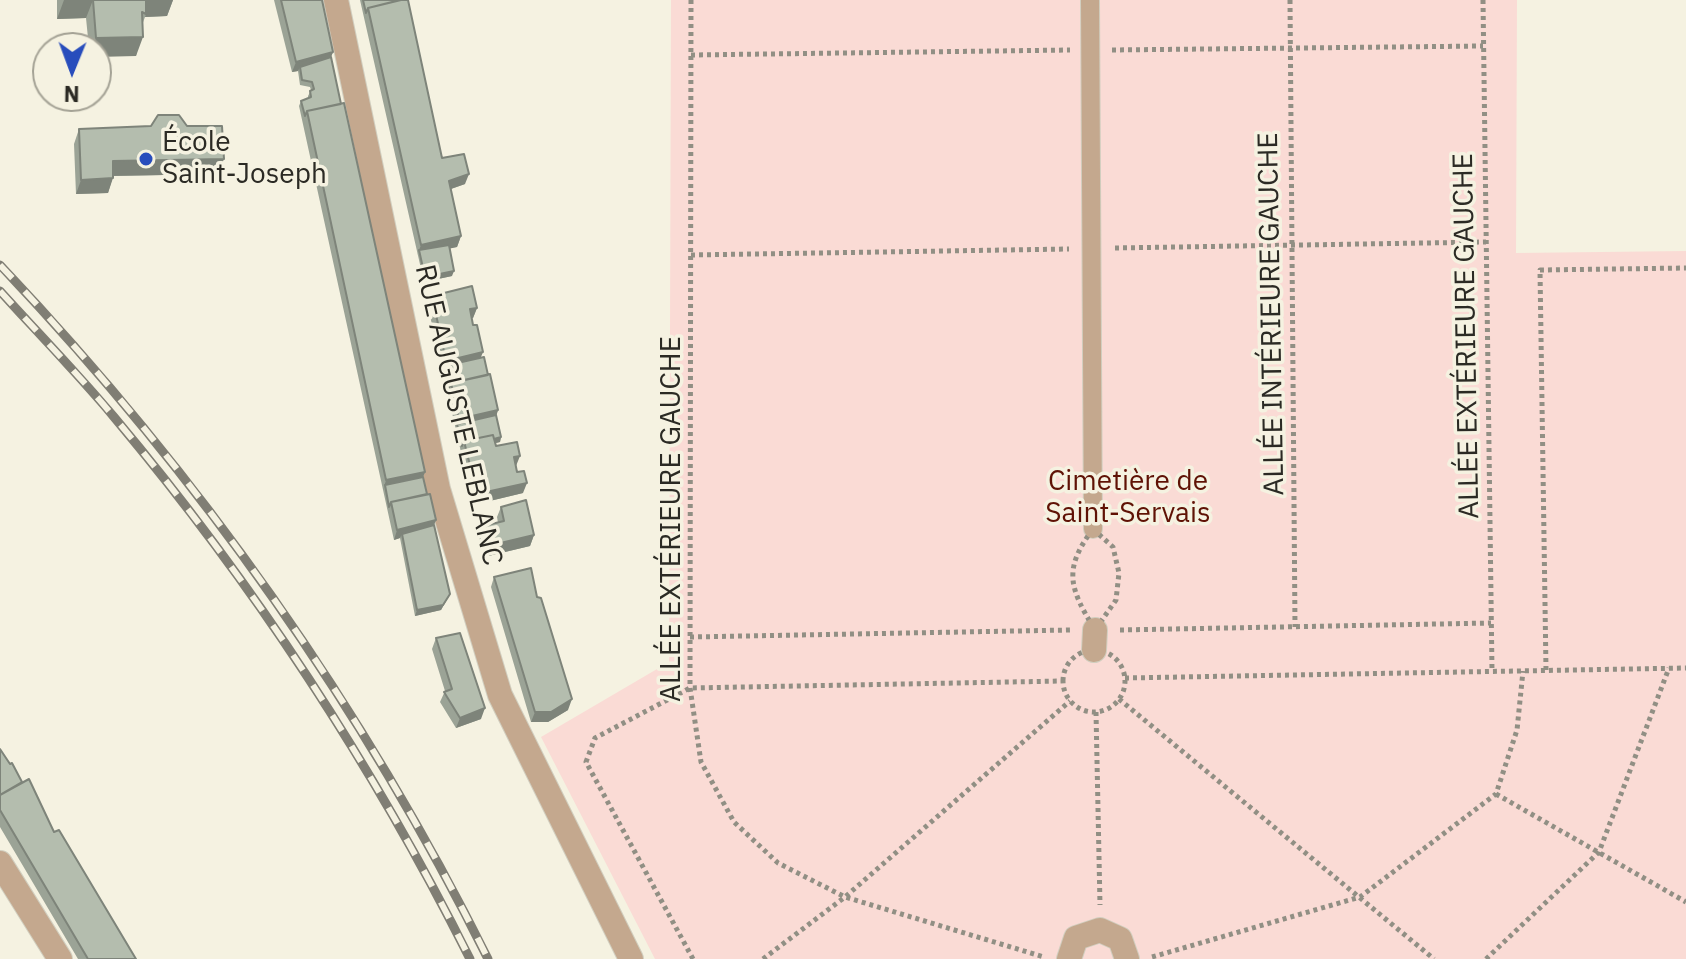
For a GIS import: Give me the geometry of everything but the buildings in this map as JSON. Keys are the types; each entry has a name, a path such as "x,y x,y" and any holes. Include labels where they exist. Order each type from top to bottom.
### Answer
{"street":[{"name":"RUE AUGUSTE LEBLANC","path":"336,0 438,489 500,695 631,959"},
{"path":"0,863 60,959"},
{"path":"1069,959 1076,938 1100,930 1120,939 1127,959"}],"lane":[{"path":"1090,0 1093,529"}],"path":[{"name":"ALLÉE EXTÉRIEURE GAUCHE","path":"691,0 690,688 701,762 734,822 778,863 845,897 1050,959"},
{"name":"ALLÉE INTÉRIEURE GAUCHE","path":"1290,0 1295,627"},
{"name":"ALLÉE EXTÉRIEURE GAUCHE","path":"1483,0 1492,671"},
{"path":"1546,670 1540,270 1686,268"},
{"path":"1093,529 1078,549 1072,575 1077,601 1095,640 1118,661 1125,678 1119,699 1096,712 1086,711 1070,701 1063,681 1064,672 1076,656 1095,640 1116,600 1119,573 1113,547 1093,529"},
{"path":"1486,959 1599,852 1669,668"},
{"path":"1125,678 1686,668"},
{"path":"1146,959 1360,897 1496,794 1517,730 1523,671"},
{"path":"693,959 586,762 595,738 690,688 1063,681"},
{"path":"1119,699 1434,959"},
{"path":"763,959 845,897 1070,701"},
{"path":"1096,712 1100,930"},
{"path":"1496,794 1686,902"}],"green space":[{"name":"Cimetière de Saint-Servais","path":"671,0 1517,0 1516,253 1686,251 1686,959 655,959 541,737 669,662"}],"railway":[{"path":"0,265 142,425 270,594 386,772 439,864 488,959"},
{"path":"0,291 72,369 166,480 263,611 352,746 433,887 470,959"}],"place":[{"name":"École Saint-Joseph","path":"146,159"}]}
